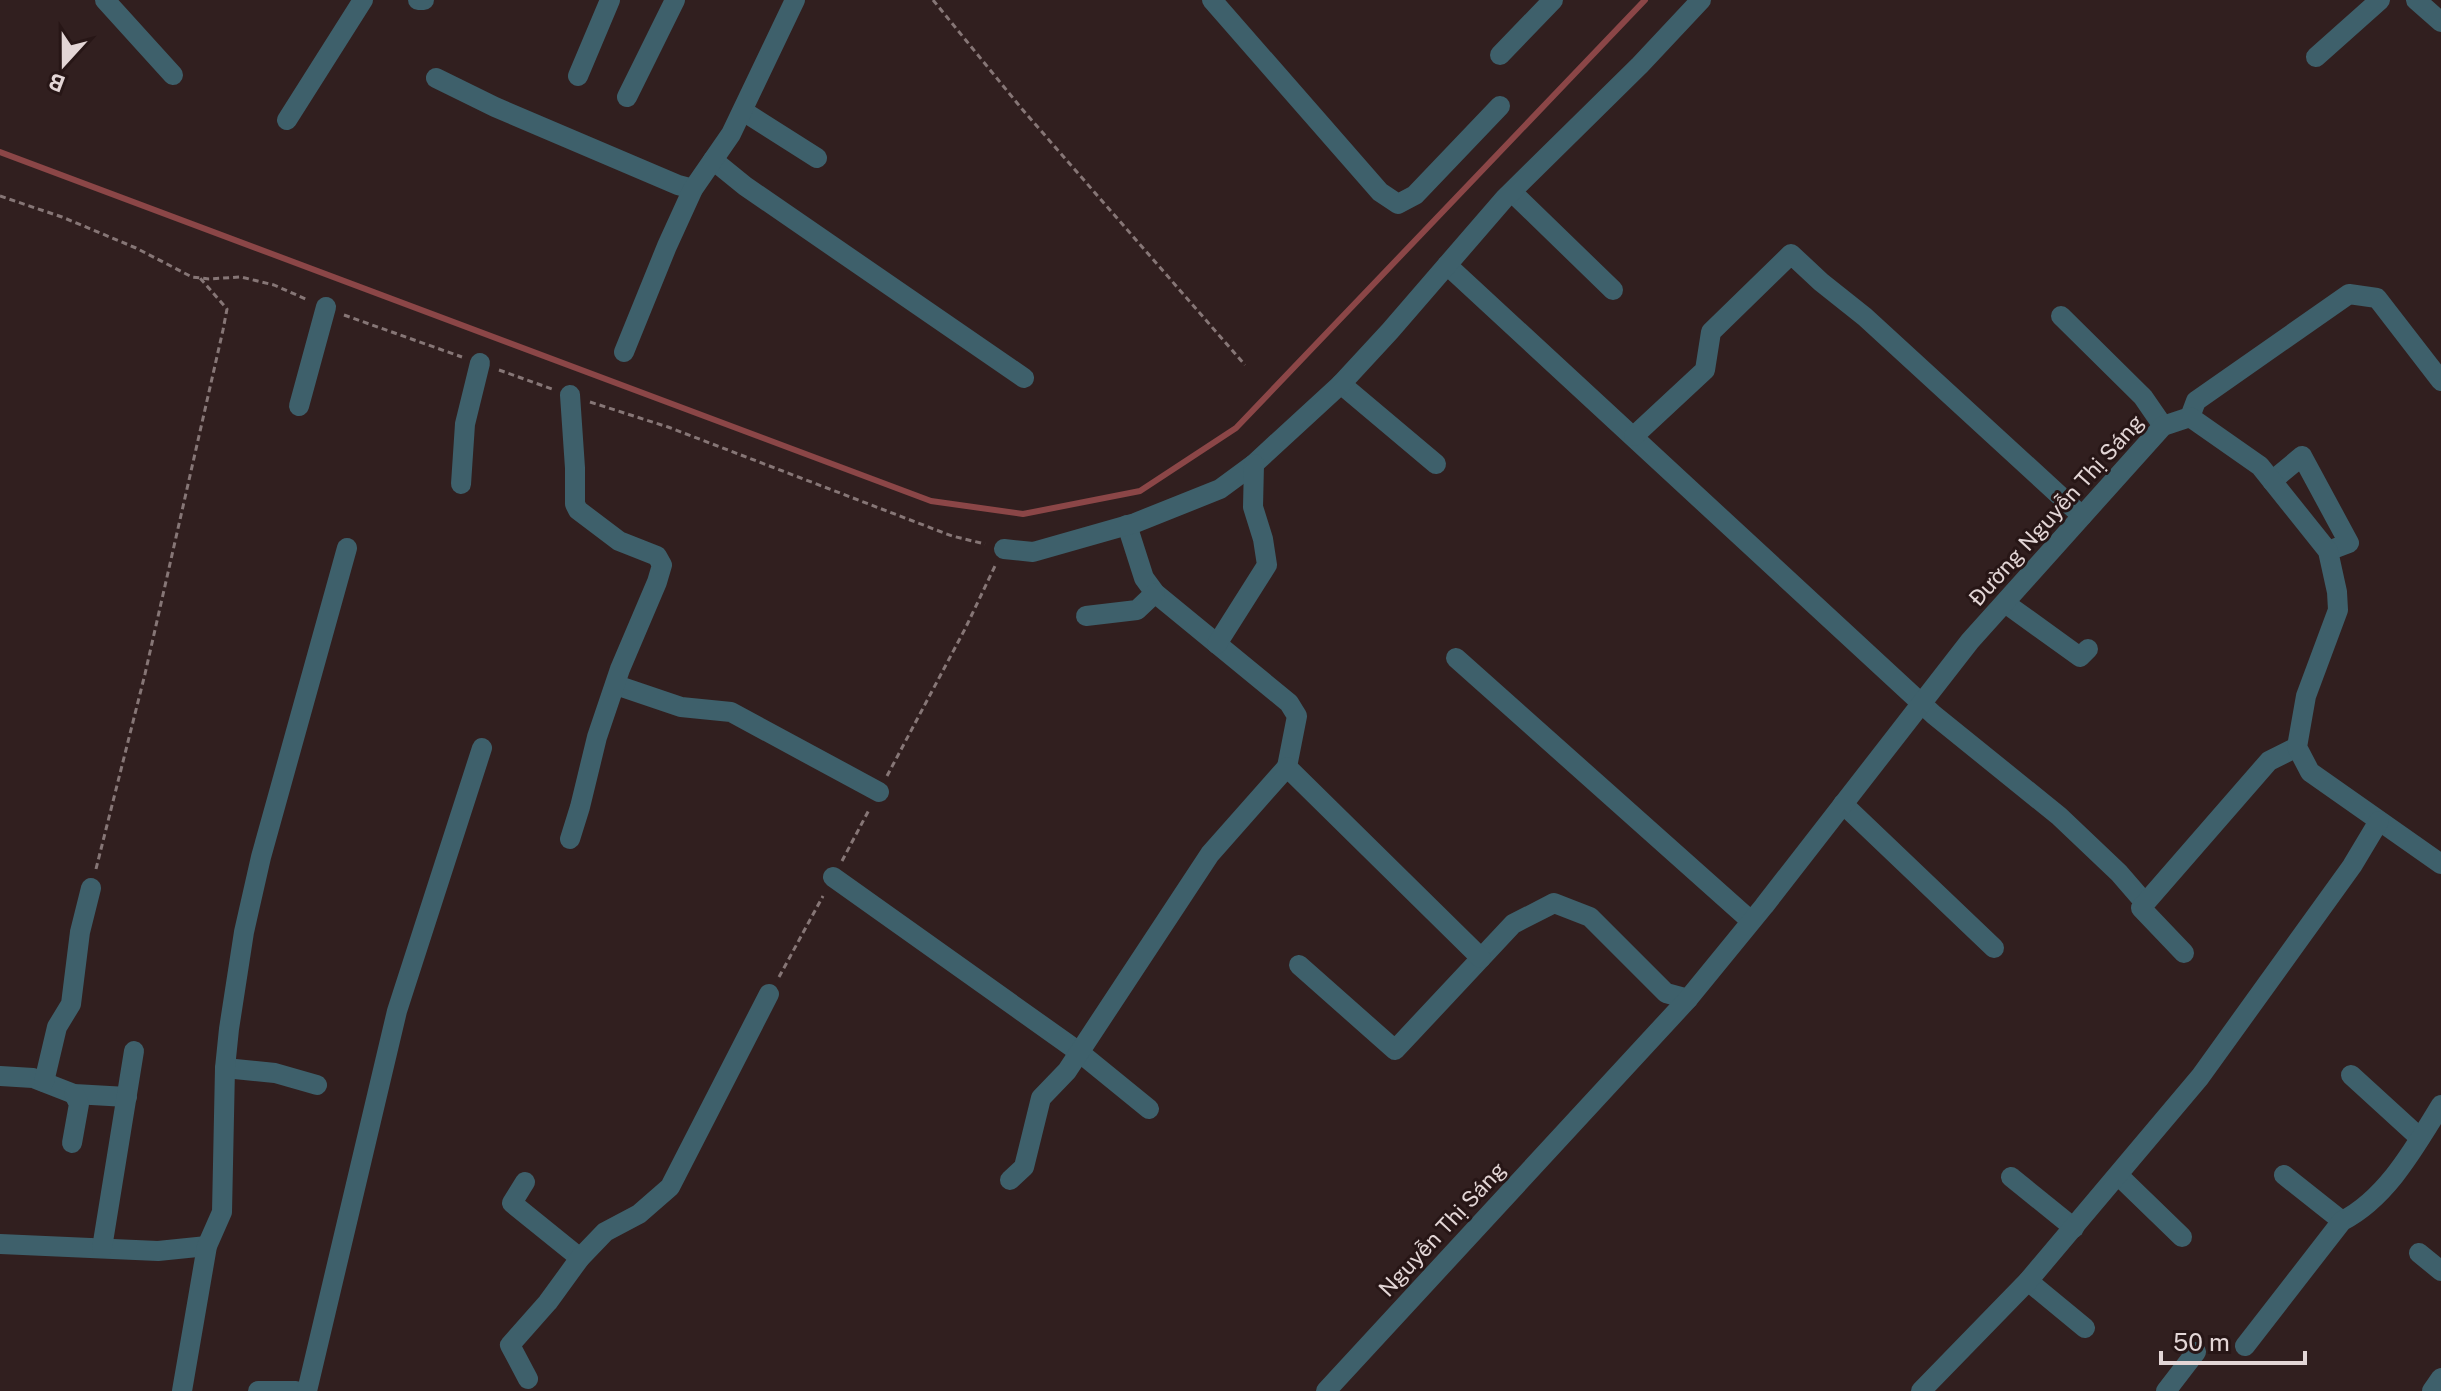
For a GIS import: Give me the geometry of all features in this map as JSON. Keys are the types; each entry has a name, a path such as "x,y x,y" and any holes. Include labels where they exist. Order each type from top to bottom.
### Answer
{"street":[{"path":"105,0 173,75"},
{"path":"287,120 363,0"},
{"path":"578,76 610,0"},
{"path":"627,97 675,0"},
{"path":"624,352 693,189 731,134 795,0"},
{"path":"1212,0 1380,192 1398,204 1415,195 1500,106"},
{"path":"1500,55 1553,0"},
{"path":"1004,549 1033,552 1127,525 1220,489 1254,464 1341,384 1512,192 1701,0"},
{"path":"2316,57 2380,0"},
{"path":"2416,0 2441,22"},
{"path":"436,78 495,107 693,189"},
{"path":"743,111 817,158"},
{"path":"713,160 745,186 1024,378"},
{"path":"1512,192 1613,290"},
{"path":"1634,436 1705,370 1711,332 1791,254 1865,317 2082,516"},
{"path":"1447,265 1921,704 2059,816 2119,873 2145,903"},
{"path":"2441,381 2377,298 2349,294 2196,401 2190,417 2260,466 2328,551 2338,610 2306,696 2297,747 2310,772 2441,864"},
{"path":"299,406 326,307"},
{"path":"2061,316 2143,397 2163,426"},
{"path":"461,484 465,424 480,363"},
{"path":"1341,384 1436,464"},
{"path":"570,395 575,504 578,510 619,541 657,556 662,565 620,669 597,737 570,839"},
{"name":"Đường Nguyễn Thị Sáng","path":"1595,1100 1688,999 1970,641 2163,426 2190,417"},
{"path":"2272,481 2302,456 2349,543 2328,551"},
{"path":"1217,644 1267,565 1253,507 1254,464"},
{"path":"1010,1180 1024,1167 1041,1098 1067,1071 1210,854 1287,767 1297,716 1289,703 1155,593 1144,578 1127,525"},
{"path":"182,1391 207,1246 222,1212 225,1068 244,932 261,857 347,548"},
{"path":"1086,616 1137,610 1155,593"},
{"path":"2005,603 2080,657 2088,649"},
{"path":"1456,658 1751,921"},
{"path":"616,685 681,707 731,712 879,792"},
{"path":"2184,953 2141,908 2269,761 2297,747"},
{"path":"307,1391 397,1011 482,748"},
{"path":"1287,767 1481,958"},
{"path":"1843,804 1994,948"},
{"path":"1921,1391 2028,1281 2200,1077 2352,866 2379,821"},
{"path":"833,877 1079,1052 1149,1109"},
{"path":"44,1082 57,1027 71,1004 80,932 91,888"},
{"path":"1299,965 1395,1050 1513,924 1554,903 1590,917 1666,993 1688,999"},
{"path":"528,1387 510,1345 548,1302 580,1258 605,1232 639,1214 670,1187 769,994"},
{"path":"102,1248 134,1051"},
{"path":"225,1068 275,1073 317,1085"},
{"path":"2351,1075 2420,1138"},
{"path":"0,1076 33,1078 74,1094 127,1097"},
{"path":"72,1143 79,1104 74,1094"},
{"name":"Nguyễn Thị Sáng","path":"1326,1391 1595,1100"},
{"path":"2245,1346 2342,1221 2358,1213 2382,1189 2441,1105"},
{"path":"2284,1175 2342,1221"},
{"path":"2119,1176 2182,1237"},
{"path":"2011,1177 2074,1228"},
{"path":"525,1182 512,1203 580,1258"},
{"path":"0,1244 158,1251 207,1246"},
{"path":"2419,1253 2441,1271"},
{"path":"2028,1281 2085,1328"},
{"path":"2166,1391 2196,1352"},
{"path":"2432,1391 2441,1378"},
{"path":"258,1391 296,1391"}],"path":[{"path":"933,0 1080,176 1245,365"},
{"path":"0,196 62,217 136,248 192,277 241,277 274,285 356,321 668,427 952,536 1004,549 879,792 769,994"},
{"path":"91,888 145,674 227,309 200,278"}],"waterway":[{"path":"0,152 931,501 1023,514 1140,491 1236,428 1645,0"}]}
